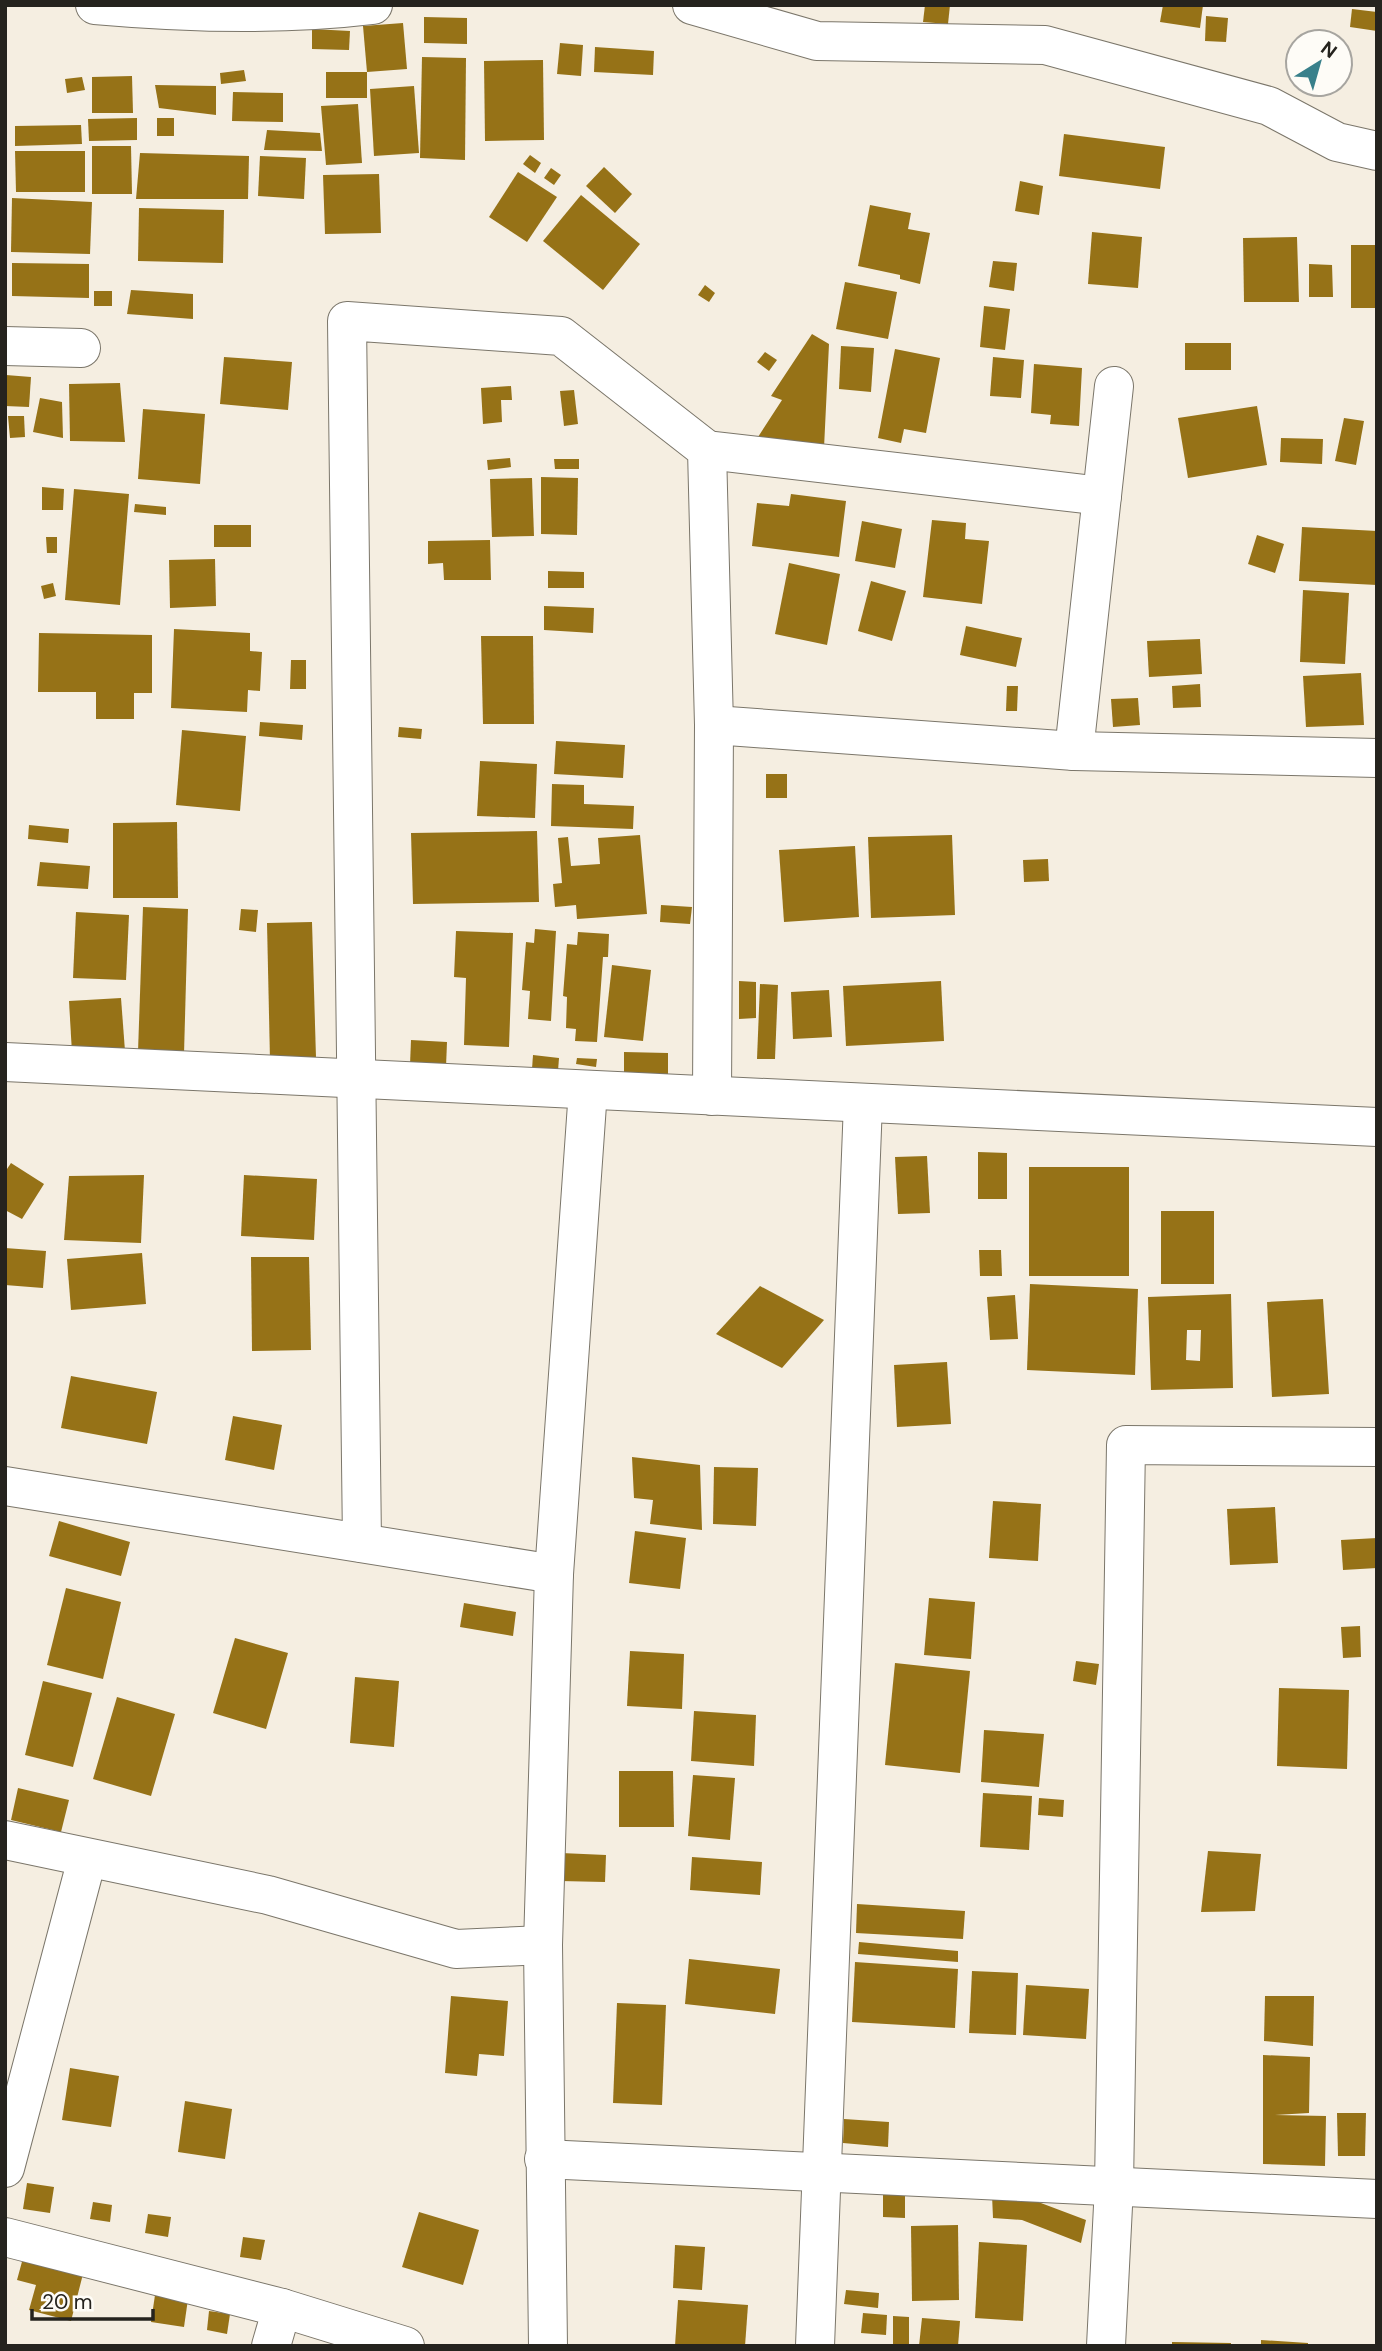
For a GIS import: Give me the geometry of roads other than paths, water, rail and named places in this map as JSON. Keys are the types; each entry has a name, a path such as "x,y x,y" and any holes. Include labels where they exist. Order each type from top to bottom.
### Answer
{"street":[{"path":"95,5 152,10 373,5"},
{"path":"692,5 817,41 1045,45 1269,106 1337,142 1377,151"},
{"path":"362,1543 347,321 561,336 707,450 1102,496"},
{"path":"5,346 81,348"},
{"path":"1074,751 1114,386"},
{"path":"707,450 714,725 712,1096"},
{"path":"714,725 1074,751 1377,758"},
{"path":"5,1062 1377,1127"},
{"path":"548,2346 543,1945 554,1574 588,1090"},
{"path":"815,2346 863,1103"},
{"path":"1106,2346 1114,2186 1126,1445 1377,1447"},
{"path":"5,1486 554,1574"},
{"path":"5,1840 268,1895 456,1949 543,1945"},
{"path":"5,2168 87,1858"},
{"path":"544,2159 1377,2199"},
{"path":"5,2236 282,2308 405,2346"},
{"path":"271,2346 282,2308"}]}
